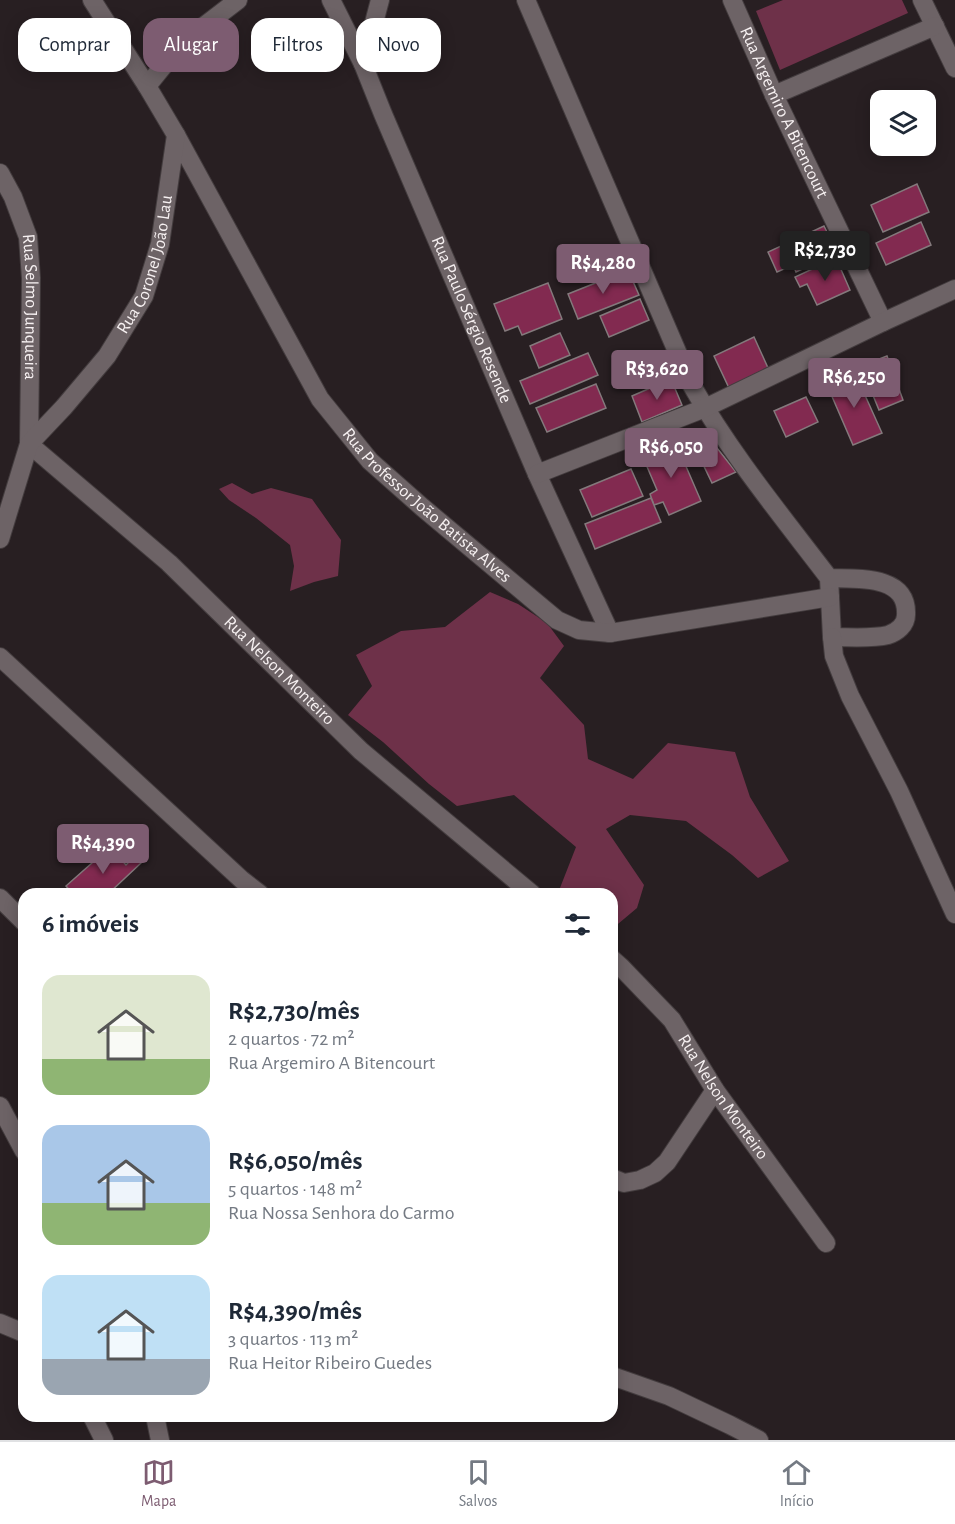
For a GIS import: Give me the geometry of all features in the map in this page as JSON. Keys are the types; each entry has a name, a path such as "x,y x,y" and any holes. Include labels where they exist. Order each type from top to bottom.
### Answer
{"street":[{"path":"92,0 176,135"},
{"path":"147,86 182,43 238,0"},
{"name":"Rua Paulo Sérgio Resende","path":"332,0 356,50"},
{"path":"375,18 380,0"},
{"path":"526,0 691,384 735,454 829,578 834,656 850,696 899,790 955,914"},
{"name":"Rua Argemiro A Bitencourt","path":"734,0 774,95 883,322"},
{"path":"922,0 955,68"},
{"path":"774,95 935,26"},
{"name":"Rua Paulo Sérgio Resende","path":"366,72 537,474 610,633"},
{"name":"Rua Coronel João Lau","path":"0,539 30,444 107,356 144,296 160,244 176,135"},
{"name":"Rua Professor João Batista Alves","path":"176,135 320,399 370,461 557,620 579,630 610,633 830,597"},
{"name":"Rua Selmo Junqueira","path":"0,173 13,197 28,237 31,278 30,444"},
{"path":"537,474 705,408 955,289"},
{"name":"Rua Nelson Monteiro","path":"30,444 169,563 361,751 525,888"},
{"path":"829,578 887,583 900,594 907,609 906,621 897,631 888,635 832,637"},
{"path":"0,657 252,888"},
{"path":"0,898 18,916"},
{"name":"Rua Nelson Monteiro","path":"618,964 672,1020 715,1090 826,1243"},
{"path":"618,1180 624,1183 640,1180 655,1173 667,1162 715,1090"},
{"path":"0,1106 18,1140"},
{"path":"0,1323 18,1330"},
{"path":"618,1378 669,1396 759,1440"},
{"path":"95,1422 104,1440"},
{"path":"156,1422 160,1440"}],"shaded area":[{"path":"783,0 902,0 908,13 780,70 756,11"},
{"path":"232,483 252,494 271,488 312,499 341,540 338,576 290,591 294,566 290,545 229,500 219,489"},
{"path":"490,592 518,604 547,623 564,646 540,678 584,725 588,759 633,779 668,743 735,752 750,797 789,861 758,878 732,855 686,821 630,815 606,829 644,885 637,908 618,924 618,888 560,888 576,847 514,795 457,806 348,715 372,686 356,655 401,631 445,627"}],"building":[{"path":"917,184 929,212 883,232 871,205"},
{"path":"921,222 931,245 886,265 876,243"},
{"path":"824,226 830,238 823,241 831,256 796,272 793,265 777,272 768,252"},
{"path":"836,258 850,290 817,305 807,284 800,287 795,277"},
{"path":"628,270 639,295 578,319 568,294"},
{"path":"548,283 562,319 522,335 518,326 505,331 494,304"},
{"path":"640,299 649,320 609,337 600,316"},
{"path":"560,333 570,355 539,368 530,346"},
{"path":"754,337 769,370 729,388 714,356"},
{"path":"658,352 667,373 632,388 623,366"},
{"path":"588,353 598,375 530,404 520,381"},
{"path":"887,356 903,400 879,410 861,366"},
{"path":"855,373 882,433 853,445 827,385"},
{"path":"671,379 682,405 642,422 632,396"},
{"path":"596,384 606,408 547,432 536,408"},
{"path":"806,397 818,422 786,437 774,411"},
{"path":"675,441 701,501 669,515 663,502 654,505 650,494 657,490 642,455"},
{"path":"717,448 736,472 712,483 700,458"},
{"path":"631,469 643,496 592,517 580,490"},
{"path":"651,498 661,522 595,549 585,524"},
{"path":"110,847 126,865 135,856 141,863 114,888 68,888 66,886"}]}
